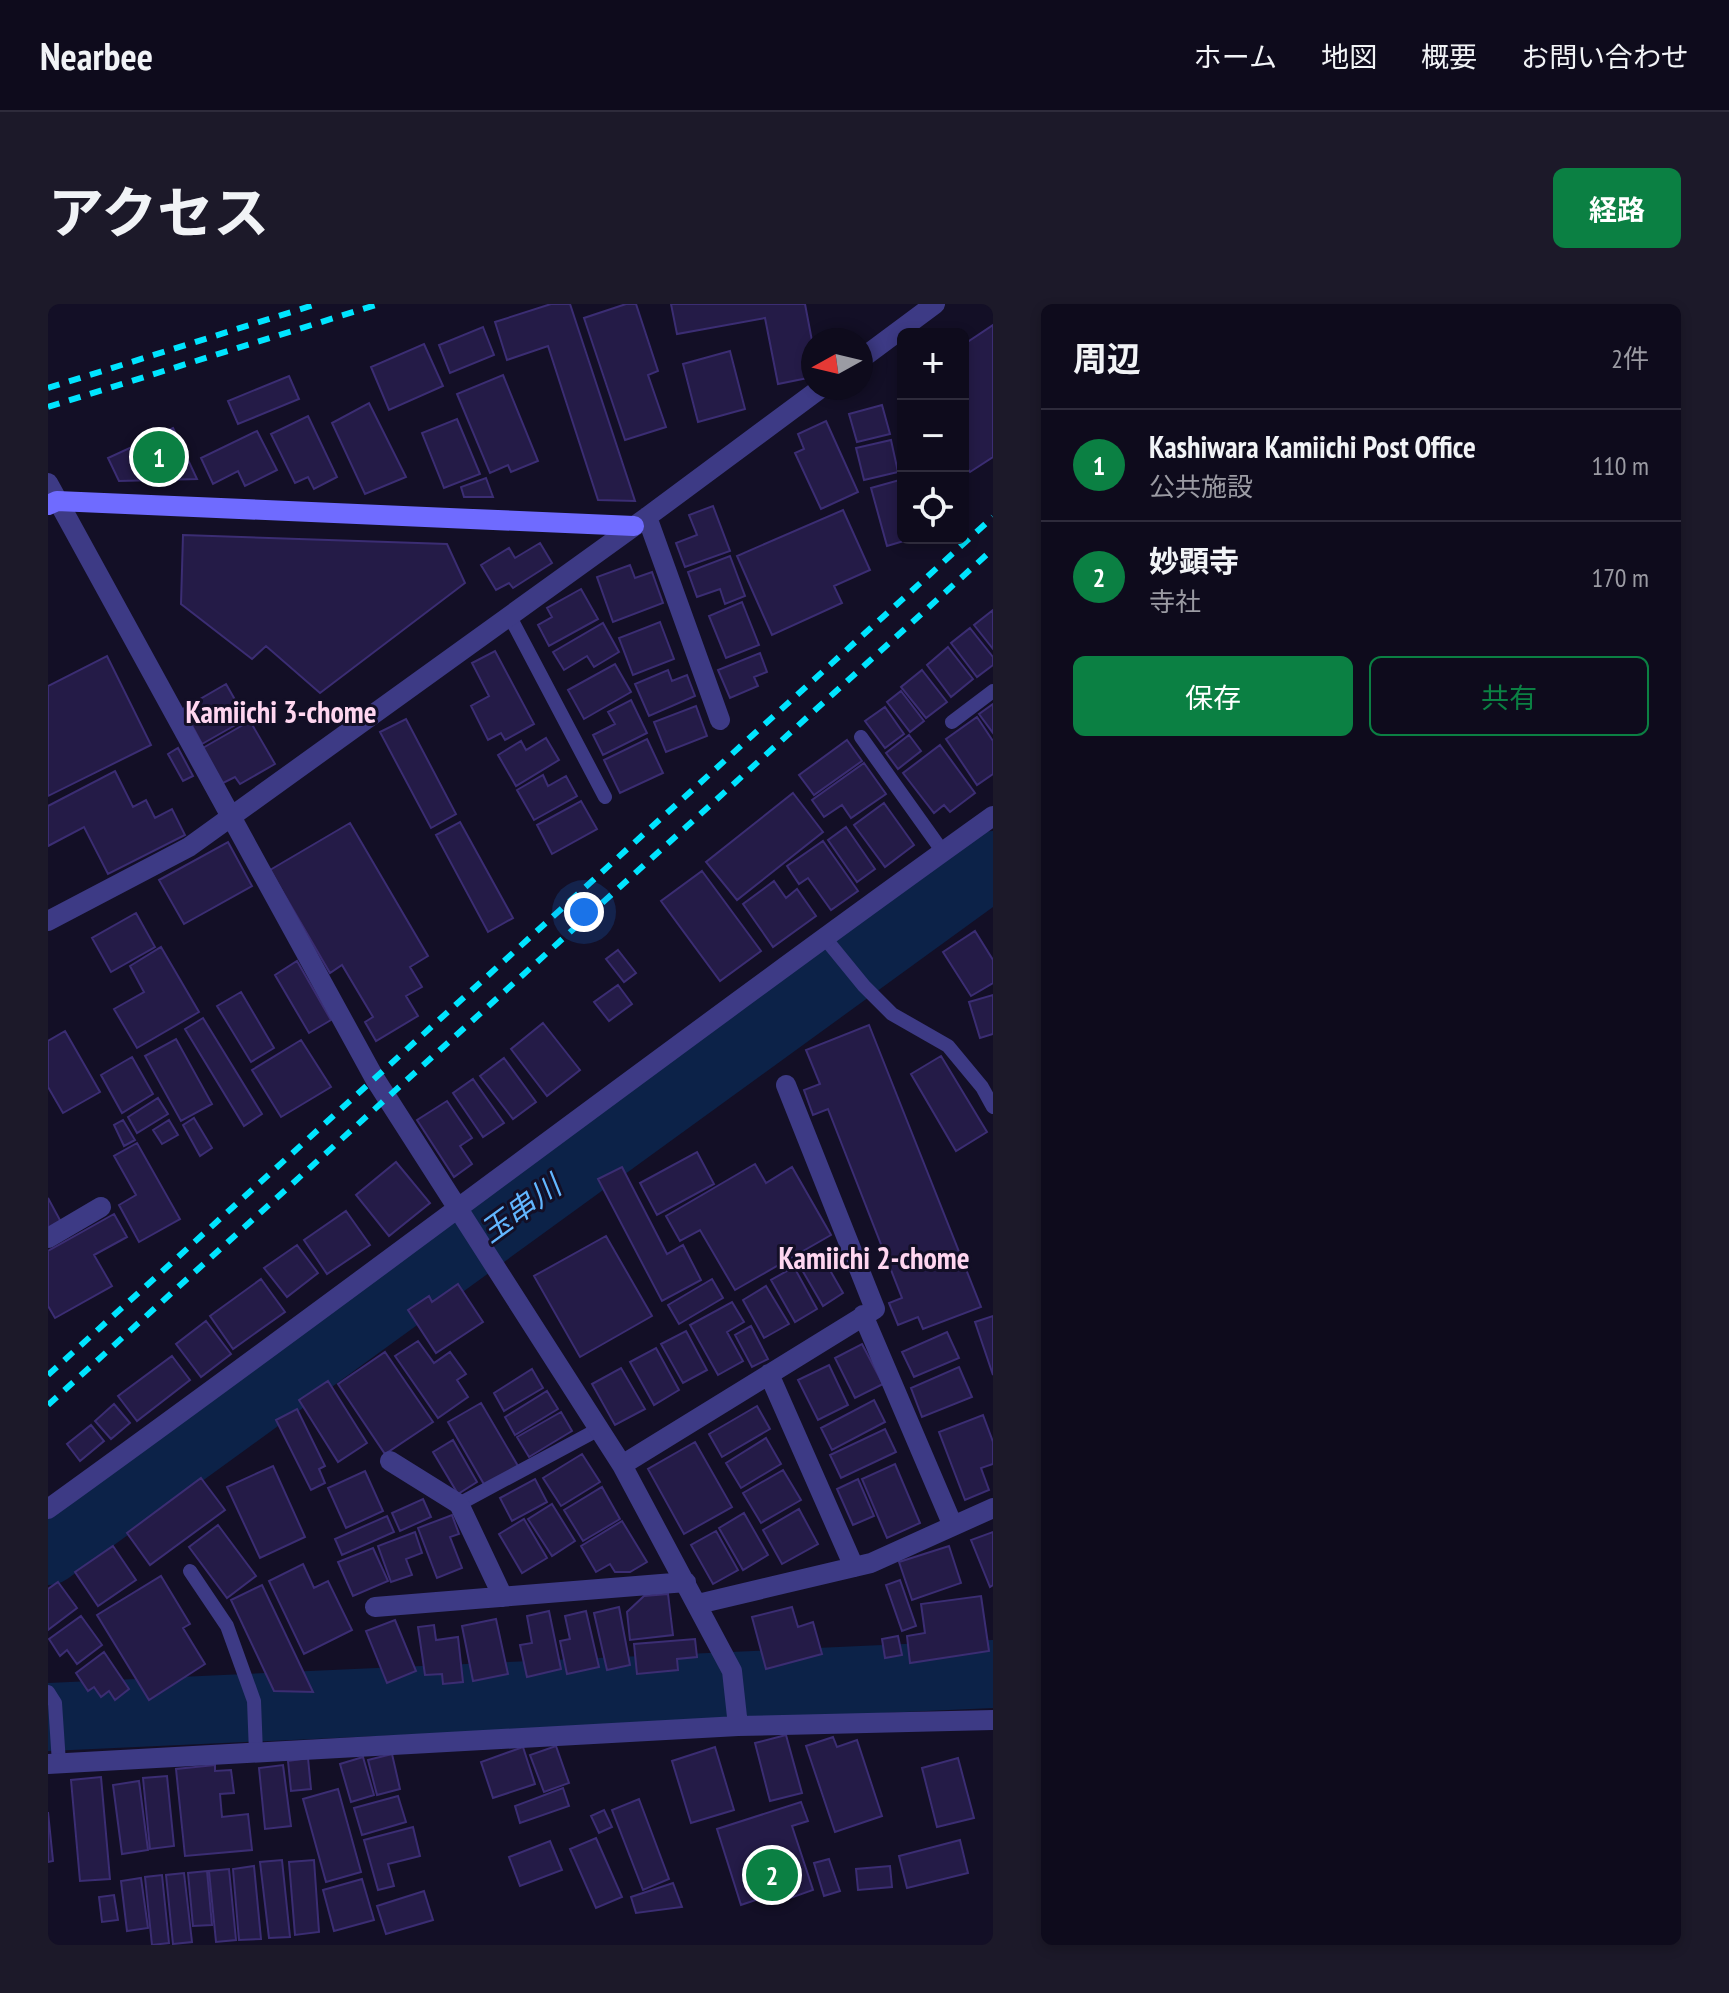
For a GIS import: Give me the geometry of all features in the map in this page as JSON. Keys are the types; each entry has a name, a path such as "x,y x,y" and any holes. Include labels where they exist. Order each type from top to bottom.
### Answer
{"street":[{"path":"873,350 935,304"},
{"path":"48,921 189,847 641,522 805,400"},
{"path":"51,496 641,522"},
{"path":"51,496 375,1079 622,1465 732,1671 738,1725"},
{"path":"641,522 720,720"},
{"path":"48,1509 460,1216 824,937 993,816"},
{"path":"622,1465 875,1309 786,1085"},
{"path":"48,1238 101,1207"},
{"path":"863,1315 953,1526"},
{"path":"769,1374 854,1567"},
{"path":"390,1461 459,1504 503,1597"},
{"path":"698,1604 871,1563 993,1508"},
{"path":"375,1607 686,1582"},
{"path":"55,1762 738,1725 993,1720"}],"lane":[{"path":"509,615 605,797"},
{"path":"952,722 993,691"},
{"path":"861,737 943,852"},
{"path":"824,937 864,986 892,1014 948,1046 982,1087 993,1107"},
{"path":"459,1504 599,1429"},
{"path":"190,1571 227,1626 254,1701 256,1753"},
{"path":"51,1698 55,1762"}],"building":[{"path":"551,304 570,304 635,501 598,500 548,346 507,360 495,322"},
{"path":"626,304 636,304 658,371 648,375 666,427 625,440 584,318"},
{"path":"671,304 805,304 810,328 801,328 801,379 778,384 765,318 677,334"},
{"path":"993,325 993,457 970,472 969,471 969,341"},
{"path":"483,327 494,355 450,373 439,345"},
{"path":"424,344 443,386 389,410 371,367"},
{"path":"730,351 745,409 698,422 683,364"},
{"path":"503,375 538,461 511,472 508,465 490,473 457,394"},
{"path":"289,376 299,399 238,424 228,401"},
{"path":"369,403 406,477 365,494 332,423"},
{"path":"882,405 890,434 857,442 849,414"},
{"path":"308,416 337,477 314,489 308,477 295,483 271,434"},
{"path":"457,419 480,474 444,488 422,433"},
{"path":"826,421 858,492 821,509 795,453 804,449 798,434"},
{"path":"173,428 197,479 119,481 108,458"},
{"path":"257,431 277,470 245,486 238,471 213,484 201,458"},
{"path":"891,440 897,472 864,480 856,448"},
{"path":"486,478 493,497 464,497 461,487"},
{"path":"897,481 897,543 887,546 871,488"},
{"path":"713,506 730,551 685,567 676,543 697,535 689,515"},
{"path":"843,510 870,570 834,586 842,603 772,635 737,556"},
{"path":"183,535 447,544 465,583 320,693 266,646 252,659 181,604"},
{"path":"540,543 552,563 513,588 509,583 496,590 481,565 509,548 515,558"},
{"path":"730,556 745,596 725,604 720,589 697,597 688,572"},
{"path":"630,565 635,578 652,572 663,603 613,622 597,577"},
{"path":"581,589 598,619 549,646 538,625 552,617 547,608"},
{"path":"742,602 759,645 726,658 709,616"},
{"path":"993,610 993,649 974,625"},
{"path":"660,622 674,659 633,675 619,638"},
{"path":"603,623 619,652 594,667 587,656 564,670 553,652"},
{"path":"970,628 993,657 993,665 977,677 951,643"},
{"path":"948,647 973,679 951,697 927,665"},
{"path":"495,651 534,724 505,740 501,733 488,740 471,706 489,696 472,663"},
{"path":"760,653 767,672 754,677 758,686 730,698 718,670"},
{"path":"107,656 151,745 48,796 48,686"},
{"path":"615,664 631,692 584,719 568,690"},
{"path":"668,670 672,681 687,675 695,696 649,716 635,684"},
{"path":"922,670 947,702 926,718 901,687"},
{"path":"226,684 246,719 202,744 183,709"},
{"path":"901,691 924,721 910,732 887,702"},
{"path":"631,700 647,733 603,755 593,735 615,724 608,712"},
{"path":"993,704 993,733 979,714"},
{"path":"696,706 707,736 666,752 654,722"},
{"path":"885,707 904,734 885,748 865,721"},
{"path":"977,717 993,741 993,774 977,785 946,739"},
{"path":"406,719 456,814 431,828 380,732"},
{"path":"250,721 275,764 240,784 235,777 221,784 201,749"},
{"path":"909,735 921,751 898,769 886,753"},
{"path":"546,738 559,760 516,786 498,755 521,741 526,750"},
{"path":"647,739 663,773 620,793 604,760"},
{"path":"847,740 862,761 814,795 799,775"},
{"path":"940,745 975,793 950,812 944,805 934,813 903,773"},
{"path":"178,748 193,776 183,781 168,754"},
{"path":"864,763 886,794 851,818 842,805 824,817 812,800"},
{"path":"115,771 133,807 146,800 155,818 172,809 185,835 108,874 84,827 48,846 48,806"},
{"path":"543,775 548,786 566,776 577,796 534,820 517,790"},
{"path":"793,793 823,832 737,900 706,862"},
{"path":"581,801 597,829 552,854 537,825"},
{"path":"884,803 914,845 885,867 854,825"},
{"path":"460,822 513,918 488,932 436,835"},
{"path":"350,823 428,956 410,967 422,987 406,996 418,1016 376,1041 365,1022 373,1017 342,965 330,973 270,870"},
{"path":"846,827 875,869 857,882 828,840"},
{"path":"823,841 858,891 831,910 808,878 799,884 787,866"},
{"path":"228,842 252,886 184,924 159,880"},
{"path":"702,871 761,951 720,981 661,901"},
{"path":"774,881 786,898 797,889 816,916 773,947 743,904"},
{"path":"136,913 155,947 111,972 92,938"},
{"path":"975,931 993,960 993,983 971,996 943,952"},
{"path":"161,947 199,1012 137,1048 114,1009 144,992 130,966"},
{"path":"618,950 636,973 624,982 606,959"},
{"path":"297,961 331,1020 309,1033 275,975"},
{"path":"618,985 632,1004 609,1021 594,1002"},
{"path":"241,992 274,1048 251,1062 217,1006"},
{"path":"993,995 993,1034 980,1038 969,1002"},
{"path":"203,1018 262,1114 244,1126 185,1029"},
{"path":"543,1023 580,1070 547,1096 511,1049"},
{"path":"869,1025 981,1307 923,1329 918,1317 898,1325 889,1303 902,1298 828,1109 813,1115 804,1090 820,1084 806,1050"},
{"path":"65,1031 100,1092 63,1113 48,1087 48,1041"},
{"path":"176,1039 212,1104 181,1121 145,1056"},
{"path":"301,1040 331,1087 281,1117 252,1070"},
{"path":"941,1056 987,1132 956,1151 911,1074"},
{"path":"132,1057 153,1094 122,1113 101,1075"},
{"path":"504,1058 536,1102 513,1119 480,1076"},
{"path":"473,1079 504,1123 483,1137 453,1093"},
{"path":"158,1098 168,1114 137,1133 128,1117"},
{"path":"447,1101 472,1138 460,1146 472,1164 454,1177 417,1120"},
{"path":"194,1118 212,1148 200,1156 183,1125"},
{"path":"123,1120 135,1140 124,1146 114,1125"},
{"path":"169,1120 178,1135 162,1144 153,1130"},
{"path":"137,1143 180,1219 139,1242 119,1205 136,1195 114,1156"},
{"path":"697,1152 714,1184 657,1215 640,1183"},
{"path":"396,1162 430,1203 389,1236 356,1195"},
{"path":"755,1164 766,1183 792,1167 831,1235 735,1290 700,1230 680,1241 666,1216"},
{"path":"622,1167 667,1254 683,1245 701,1280 662,1301 598,1179"},
{"path":"48,1198 61,1222 48,1228"},
{"path":"346,1211 370,1245 327,1274 304,1240"},
{"path":"114,1214 127,1237 94,1255 112,1286 55,1318 48,1306 48,1251"},
{"path":"606,1236 652,1316 580,1357 534,1276"},
{"path":"297,1245 318,1273 287,1297 264,1268"},
{"path":"819,1251 843,1293 823,1306 798,1263"},
{"path":"794,1267 817,1309 795,1322 771,1280"},
{"path":"261,1279 285,1312 233,1349 210,1316"},
{"path":"712,1279 723,1298 679,1324 668,1305"},
{"path":"458,1284 483,1322 436,1353 408,1310 429,1296 432,1302"},
{"path":"766,1286 789,1324 764,1338 743,1300"},
{"path":"732,1302 744,1322 727,1332 743,1361 718,1375 690,1325"},
{"path":"993,1316 993,1375 975,1322"},
{"path":"206,1321 231,1354 201,1377 176,1344"},
{"path":"751,1326 768,1359 752,1367 735,1335"},
{"path":"686,1331 707,1370 683,1383 661,1344"},
{"path":"947,1332 959,1358 914,1377 902,1352"},
{"path":"418,1341 434,1363 450,1352 466,1374 457,1380 468,1397 438,1418 395,1356"},
{"path":"862,1344 883,1384 855,1398 835,1358"},
{"path":"656,1348 679,1390 654,1405 630,1362"},
{"path":"385,1352 433,1422 385,1454 338,1384"},
{"path":"172,1356 190,1380 137,1421 118,1396"},
{"path":"829,1365 848,1405 818,1420 798,1380"},
{"path":"959,1367 972,1397 922,1417 911,1388"},
{"path":"621,1368 645,1409 615,1425 592,1384"},
{"path":"532,1369 543,1388 504,1411 494,1393"},
{"path":"328,1381 367,1443 338,1462 299,1400"},
{"path":"547,1391 558,1409 515,1435 505,1417"},
{"path":"874,1400 885,1422 832,1450 821,1428"},
{"path":"481,1403 518,1466 485,1486 448,1422"},
{"path":"114,1404 130,1423 111,1439 95,1421"},
{"path":"757,1406 770,1429 722,1457 709,1434"},
{"path":"297,1409 325,1466 319,1469 325,1483 311,1490 276,1420"},
{"path":"561,1412 572,1431 529,1457 517,1437"},
{"path":"983,1415 993,1442 993,1464 981,1468 989,1490 965,1500 939,1432"},
{"path":"91,1425 104,1441 80,1461 67,1444"},
{"path":"885,1429 896,1452 841,1478 830,1455"},
{"path":"766,1438 781,1464 741,1488 726,1463"},
{"path":"453,1440 477,1482 458,1494 433,1452"},
{"path":"695,1442 732,1507 684,1534 648,1469"},
{"path":"582,1454 600,1482 561,1506 543,1478"},
{"path":"895,1464 920,1523 887,1538 862,1479"},
{"path":"273,1466 305,1537 260,1558 227,1487"},
{"path":"783,1470 801,1500 761,1523 743,1493"},
{"path":"365,1471 383,1511 346,1528 328,1488"},
{"path":"201,1478 225,1510 150,1565 127,1533"},
{"path":"535,1479 547,1502 512,1521 500,1498"},
{"path":"858,1479 874,1516 853,1525 837,1489"},
{"path":"602,1487 620,1519 583,1541 564,1510"},
{"path":"423,1499 431,1517 400,1531 392,1513"},
{"path":"552,1504 575,1541 552,1556 528,1519"},
{"path":"799,1509 818,1544 782,1564 763,1530"},
{"path":"744,1513 768,1555 743,1570 719,1528"},
{"path":"452,1515 459,1534 450,1537 462,1568 437,1578 418,1528"},
{"path":"387,1516 394,1532 342,1555 335,1539"},
{"path":"524,1519 547,1558 522,1573 499,1534"},
{"path":"622,1521 647,1562 630,1572 615,1572 610,1564 596,1572 581,1546"},
{"path":"218,1525 256,1576 227,1598 189,1547"},
{"path":"716,1531 738,1570 713,1584 691,1545"},
{"path":"415,1532 422,1553 406,1559 412,1575 391,1582 378,1546"},
{"path":"993,1532 993,1585 990,1587 971,1540"},
{"path":"113,1546 136,1580 98,1606 75,1572"},
{"path":"949,1546 961,1583 912,1600 899,1562"},
{"path":"373,1548 388,1581 353,1596 338,1562"},
{"path":"303,1564 314,1588 328,1581 352,1630 304,1654 269,1581"},
{"path":"161,1576 190,1624 183,1628 205,1664 149,1700 97,1615"},
{"path":"900,1580 916,1626 902,1631 886,1585"},
{"path":"58,1582 77,1608 48,1630 48,1589"},
{"path":"262,1585 313,1692 274,1691 231,1600"},
{"path":"668,1594 673,1635 630,1640 627,1612 644,1596"},
{"path":"981,1596 989,1651 910,1663 907,1636 925,1633 921,1604"},
{"path":"619,1607 630,1665 607,1670 594,1613"},
{"path":"792,1607 798,1627 813,1622 822,1654 766,1669 752,1617"},
{"path":"549,1611 561,1669 527,1677 520,1645 532,1643 527,1616"},
{"path":"586,1611 599,1667 567,1674 560,1641 570,1639 565,1616"},
{"path":"81,1616 102,1645 77,1664 67,1650 60,1656 49,1639"},
{"path":"496,1619 508,1674 473,1681 462,1626"},
{"path":"395,1620 416,1671 387,1683 366,1631"},
{"path":"434,1625 436,1640 458,1637 463,1682 443,1684 442,1674 425,1675 418,1627"},
{"path":"898,1636 902,1655 885,1658 882,1639"},
{"path":"695,1639 697,1657 677,1659 678,1670 637,1674 634,1644"},
{"path":"104,1652 129,1689 115,1700 109,1691 101,1697 94,1687 88,1691 76,1673"},
{"path":"786,1735 802,1793 770,1801 755,1743"},
{"path":"833,1737 837,1747 857,1740 882,1816 835,1832 806,1746"},
{"path":"556,1746 569,1783 544,1792 530,1755"},
{"path":"523,1747 535,1784 493,1798 481,1762"},
{"path":"715,1747 734,1810 691,1823 672,1761"},
{"path":"392,1754 400,1789 377,1795 368,1760"},
{"path":"363,1757 374,1795 351,1802 340,1764"},
{"path":"308,1758 311,1789 291,1791 288,1761"},
{"path":"958,1758 974,1818 937,1827 922,1768"},
{"path":"215,1765 215,1771 231,1770 234,1793 220,1794 222,1817 248,1814 252,1850 185,1856 176,1769"},
{"path":"283,1765 291,1826 265,1829 259,1768"},
{"path":"167,1776 174,1846 150,1849 143,1778"},
{"path":"101,1777 110,1879 80,1881 71,1780"},
{"path":"139,1781 148,1850 122,1854 113,1785"},
{"path":"563,1788 569,1806 520,1823 515,1806"},
{"path":"338,1789 361,1872 326,1882 303,1799"},
{"path":"398,1796 406,1822 362,1835 354,1808"},
{"path":"639,1799 669,1879 643,1890 612,1810"},
{"path":"801,1802 808,1821 792,1826 813,1890 779,1902 776,1893 741,1905 717,1829"},
{"path":"604,1810 612,1827 599,1833 591,1816"},
{"path":"48,1812 53,1861 48,1862"},
{"path":"413,1827 420,1856 388,1864 394,1886 378,1890 364,1840"},
{"path":"596,1838 622,1897 596,1908 570,1849"},
{"path":"960,1840 968,1873 907,1888 899,1856"},
{"path":"550,1841 562,1870 520,1886 509,1857"},
{"path":"829,1859 840,1891 824,1896 814,1863"},
{"path":"282,1860 290,1937 269,1938 260,1862"},
{"path":"314,1860 319,1932 295,1935 289,1862"},
{"path":"254,1866 261,1939 239,1940 233,1869"},
{"path":"890,1866 892,1887 858,1890 856,1869"},
{"path":"229,1869 236,1940 216,1942 209,1871"},
{"path":"207,1871 212,1925 193,1926 188,1873"},
{"path":"184,1873 192,1942 173,1944 166,1875"},
{"path":"162,1875 169,1943 152,1945 145,1877"},
{"path":"141,1878 148,1928 127,1931 121,1881"},
{"path":"362,1879 374,1920 334,1931 323,1890"},
{"path":"673,1883 682,1907 636,1913 631,1897"},
{"path":"424,1891 433,1920 386,1934 377,1906"},
{"path":"114,1895 118,1920 102,1922 99,1897"}],"waterway":[{"name":"玉串川","path":"48,1551 993,865"},
{"path":"48,1717 993,1674"}],"railway":[{"path":"48,388 317,304"},
{"path":"48,407 379,304"},
{"path":"48,1375 993,517"},
{"path":"48,1405 993,549"}],"place":[{"name":"Kashiwara Kamiichi Post Office","path":"159,457"},
{"name":"妙顕寺","path":"772,1875"}],"district":[{"name":"Kamiichi 3-chome","path":"281,711"},
{"name":"Kamiichi 2-chome","path":"874,1257"}]}
